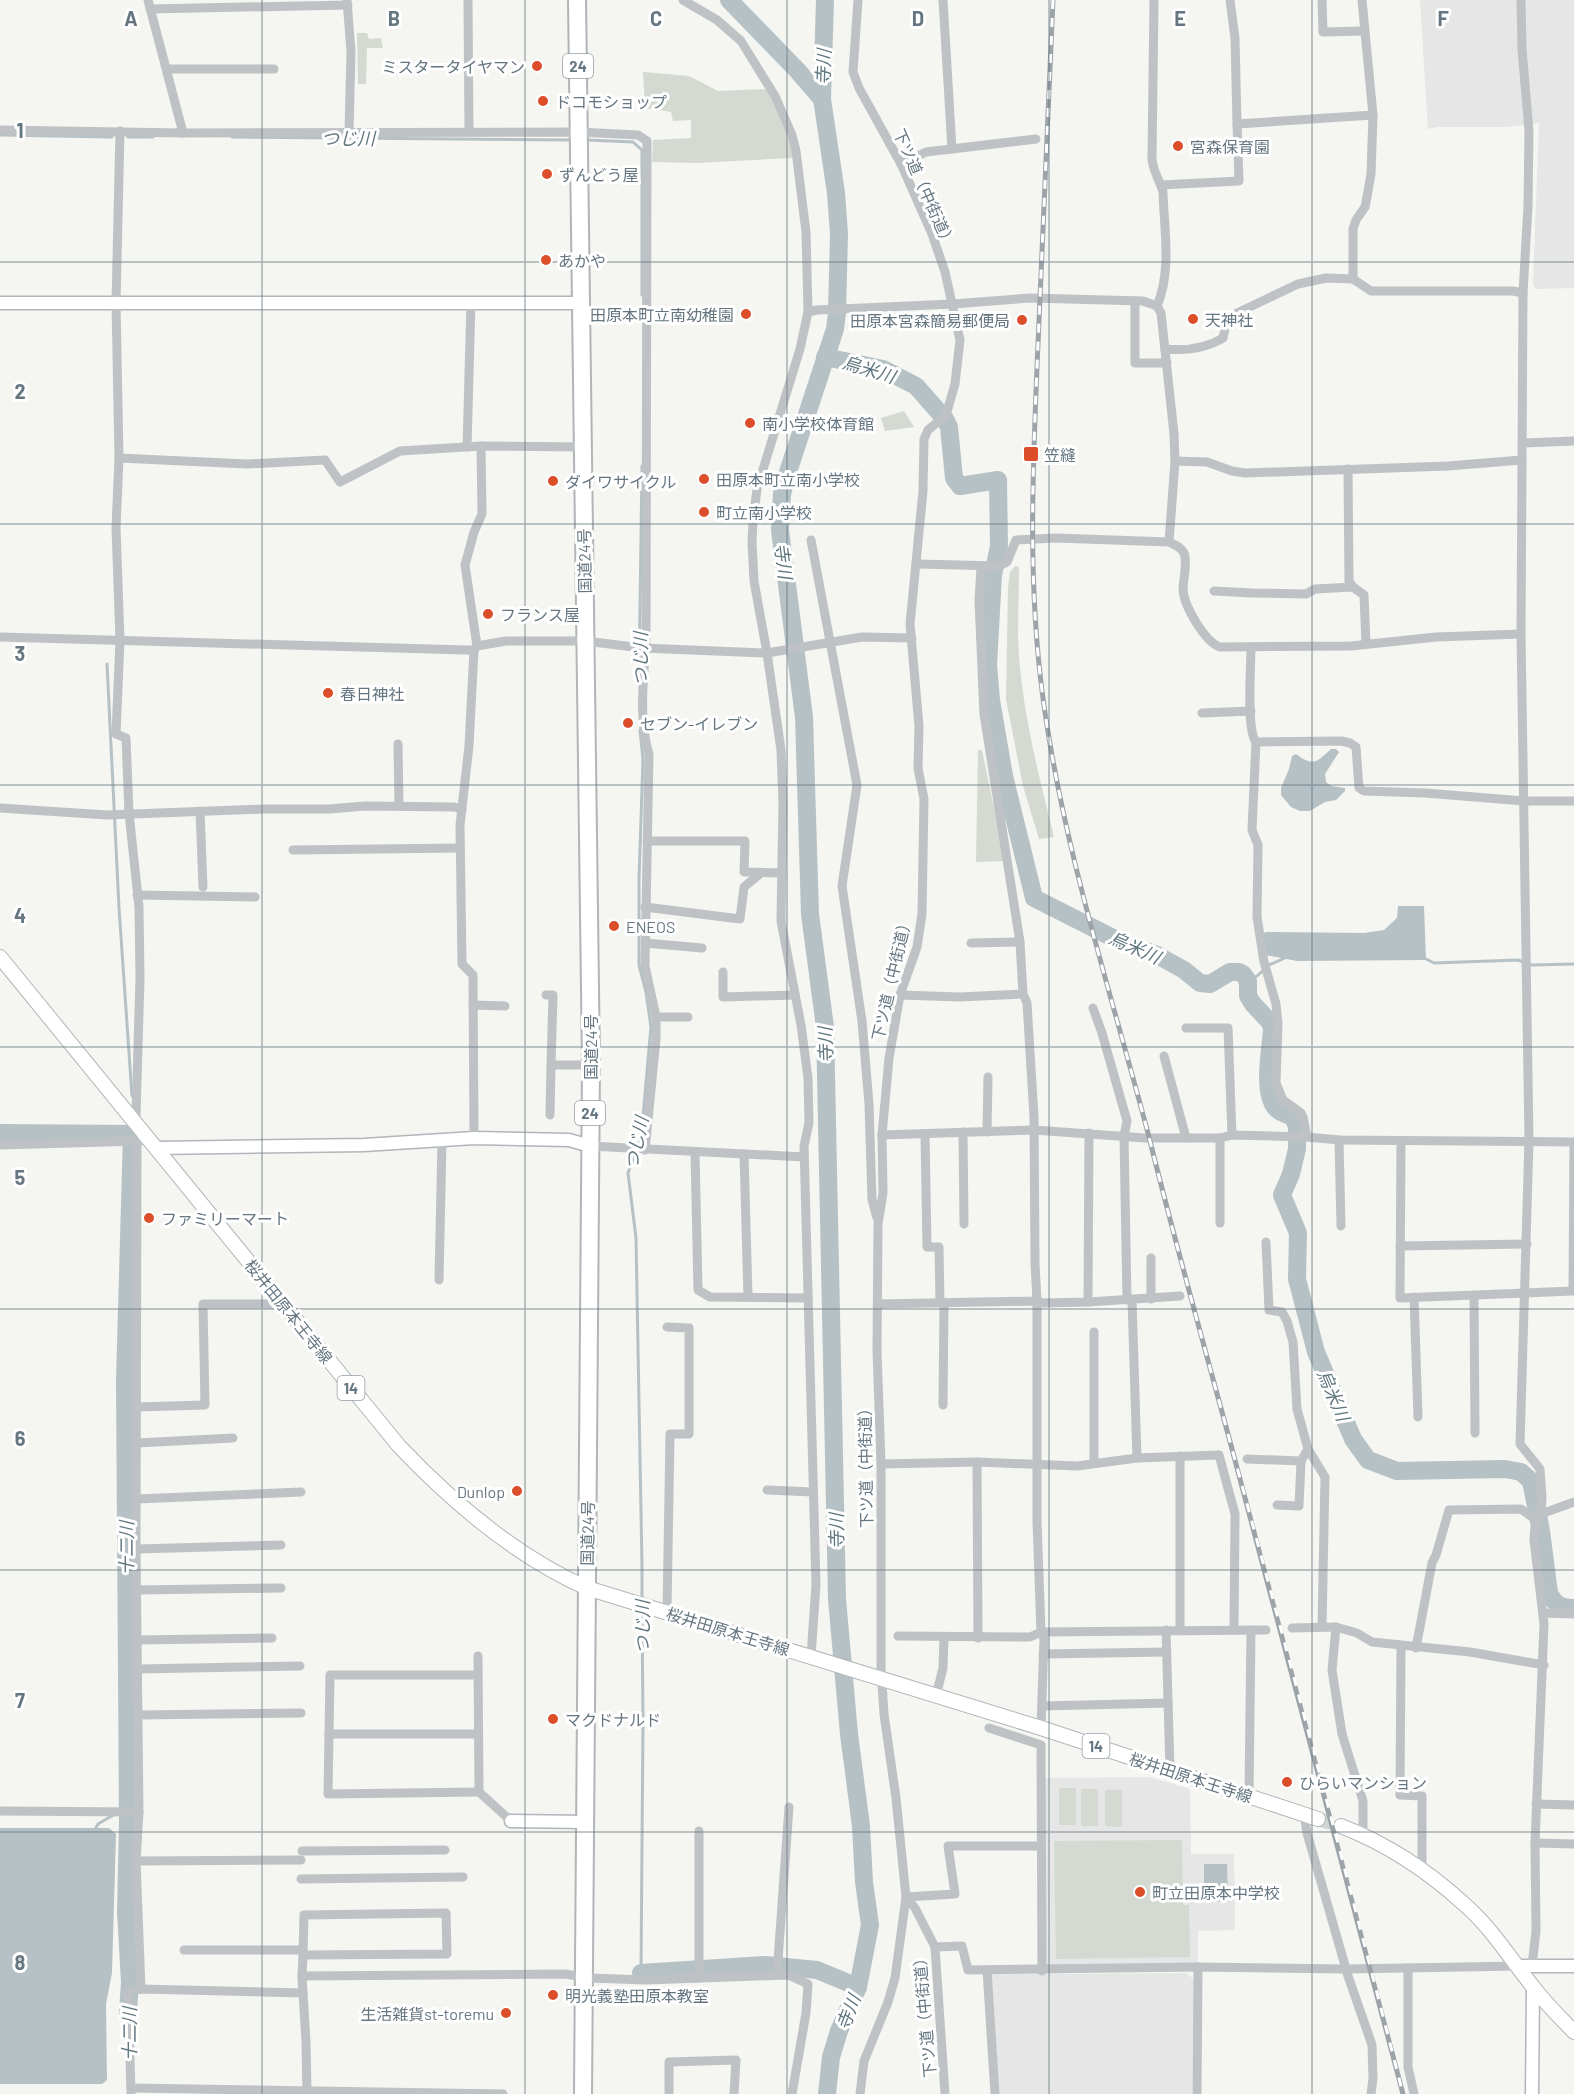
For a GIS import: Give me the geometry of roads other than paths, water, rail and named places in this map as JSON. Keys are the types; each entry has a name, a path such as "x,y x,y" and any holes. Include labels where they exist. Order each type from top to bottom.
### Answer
{"highway":[{"name":"国道24号","path":"577,0 591,1065 583,2094"}],"main road":[{"name":"桜井田原本王寺線","path":"0,957 134,1121 147,1143 399,1446 432,1480 481,1523 566,1579 587,1588 1041,1728 1311,1816"},
{"path":"1341,1826 1400,1854 1466,1905 1506,1949 1525,1966 1533,1988 1574,2032"}],"street":[{"path":"468,0 469,132"},
{"path":"683,0 717,20 741,41 775,96 792,135 796,151 806,232 812,311 757,489 753,521 754,581 769,652 781,755 783,802 781,921 801,1025 808,1078 809,1123 804,1157 816,1585 815,1658"},
{"name":"下ツ道（中街道）","path":"858,0 853,72 859,88 902,164 932,234 960,340 954,384 946,415 928,430 924,439 923,491 910,624 918,726 918,768 924,799 922,914 917,946 900,995 889,1058 882,1135 883,1193 878,1224 877,1351 881,1464 878,1678 896,1798 906,1897 915,1908 935,1947 945,2094"},
{"path":"943,0 952,149"},
{"path":"1154,0 1152,159 1153,171 1161,185 1166,275 1164,290 1157,306"},
{"path":"1161,185 1239,181 1235,38 1230,0"},
{"path":"1322,0 1323,32 1364,32"},
{"path":"1353,279 1353,229 1365,207 1367,197 1371,174 1373,115 1362,0"},
{"path":"1521,0 1522,49 1529,131 1523,293 1521,634 1529,1141 1520,1444 1540,1469 1539,1518 1535,1526 1534,1540 1543,1613 1544,1665 1536,1804 1536,1931 1525,1966"},
{"path":"183,133 149,4 348,2 351,52 349,132"},
{"path":"167,69 274,69"},
{"path":"1237,124 1373,115"},
{"path":"0,130 183,133 578,132 638,135 647,141 641,648 644,655 644,738 649,754 645,966 656,1017 654,1072 639,1149"},
{"path":"120,131 116,303 119,458 116,528 120,640 116,734 126,738 129,813 137,895 140,978 134,1121"},
{"path":"902,164 926,152 1036,139"},
{"path":"1166,350 1187,351 1215,344 1223,338 1227,320 1235,314 1298,284 1326,278 1353,279 1371,291 1513,291 1523,293"},
{"path":"812,311 1030,298 1135,301 1157,306 1161,314 1166,350 1174,434 1175,461 1169,542"},
{"path":"1135,301 1136,363 1167,363"},
{"path":"467,447 471,302"},
{"path":"0,303 582,303"},
{"path":"1522,443 1574,441"},
{"path":"119,458 247,464 325,460 340,482 400,451 482,446 583,447"},
{"path":"474,1138 473,975 462,964 460,848 475,648 465,565 474,532 482,514 482,446"},
{"path":"1175,461 1207,462 1245,473 1448,466 1522,460"},
{"path":"1348,469 1349,581 1364,595 1366,644"},
{"path":"916,564 999,566 1007,562 1016,540 1022,539 1169,542 1179,547 1185,554 1183,592 1185,601 1207,639 1220,647 1366,644 1436,637 1521,634"},
{"path":"812,540 829,643 857,785 842,886 862,1021 869,1104 872,1199 878,1224"},
{"path":"981,567 979,601 984,714 1020,942 1023,994 1027,1003 1033,1078 1037,1301 1037,1521 1041,1632 1044,1639 1041,1728"},
{"path":"1214,591 1306,594 1315,589 1353,587"},
{"path":"0,637 475,648 506,641 585,642 641,648 769,652 862,637 912,638"},
{"path":"1251,648 1252,737 1256,742 1252,830 1258,845 1257,917 1264,962 1276,1004 1277,1089 1283,1100 1304,1117 1300,1137"},
{"path":"1202,713 1251,711"},
{"path":"1256,742 1341,741 1350,743 1356,747 1359,788 1364,791 1425,793 1524,801 1574,801"},
{"path":"398,744 399,806"},
{"path":"0,808 107,815 399,806 462,809"},
{"path":"200,811 203,887"},
{"path":"647,841 745,841 744,872 781,873"},
{"path":"293,850 460,848"},
{"path":"645,907 740,919 744,887 761,873"},
{"path":"137,895 255,897"},
{"path":"971,943 1020,942"},
{"path":"645,944 702,948"},
{"path":"723,972 723,998 794,995"},
{"path":"546,994 553,995 550,1115"},
{"path":"900,995 960,997 1023,994"},
{"path":"473,1005 505,1006"},
{"path":"1092,1008 1102,1033 1127,1121 1124,1136 1137,1458"},
{"path":"656,1017 688,1017"},
{"path":"1186,1028 1228,1028 1232,1135"},
{"path":"1164,1056 1186,1138"},
{"path":"551,1065 591,1065"},
{"path":"987,1132 988,1077"},
{"path":"882,1135 1034,1130 1186,1138 1220,1138 1232,1135 1340,1140 1574,1142 1573,1291 1400,1298 1401,1141"},
{"path":"963,1132 964,1224"},
{"path":"1088,1302 1089,1133"},
{"path":"925,1134 927,1247 939,1247 943,1405"},
{"path":"0,1144 364,1145 474,1138 568,1140 590,1146 804,1157"},
{"path":"1220,1138 1220,1223"},
{"path":"1340,1140 1341,1227"},
{"path":"439,1280 442,1141"},
{"path":"141,1989 136,1861 139,1812 137,1407 147,1143"},
{"path":"694,1152 698,1290 710,1297 808,1298"},
{"path":"744,1154 748,1297"},
{"path":"1266,1242 1269,1310 1282,1312 1287,1321 1293,1342 1297,1409 1308,1449 1325,1477 1322,1627"},
{"path":"1400,1246 1527,1244"},
{"path":"1151,1258 1151,1299"},
{"path":"878,1305 1088,1302 1180,1296"},
{"path":"1474,1296 1475,1433"},
{"path":"1414,1297 1418,1417"},
{"path":"137,1407 205,1405 203,1305 283,1304"},
{"path":"667,1327 688,1328 688,1434 670,1434 667,1612"},
{"path":"1094,1332 1095,1463"},
{"path":"137,1443 233,1438"},
{"path":"1277,1505 1299,1506 1301,1461 1308,1449"},
{"path":"881,1464 977,1462 1077,1466 1137,1458 1219,1455 1235,1514 1234,1630"},
{"path":"1180,1456 1180,1630"},
{"path":"1247,1459 1301,1461"},
{"path":"977,1462 978,1638"},
{"path":"768,1490 813,1492"},
{"path":"137,1499 301,1492"},
{"path":"1539,1518 1574,1502"},
{"path":"1416,1648 1432,1563 1449,1510 1521,1509 1539,1518"},
{"path":"136,1549 281,1545"},
{"path":"137,1590 281,1588"},
{"path":"1543,1613 1574,1614"},
{"path":"1336,1627 1332,1670 1342,1734 1363,1801 1363,1835"},
{"path":"1292,1628 1336,1627 1357,1632 1372,1642 1470,1653 1544,1665"},
{"path":"1166,1630 1170,1770"},
{"path":"1249,1796 1251,1630"},
{"path":"898,1636 978,1638 1030,1637 1041,1632 1266,1630"},
{"path":"137,1640 272,1638"},
{"path":"936,1696 944,1668 944,1638"},
{"path":"1401,1646 1400,1795 1422,1796 1422,1870"},
{"path":"1043,1654 1166,1652"},
{"path":"478,1656 479,1792"},
{"path":"138,1669 300,1666"},
{"path":"478,1675 330,1675 328,1794 479,1792 511,1821 586,1822"},
{"path":"1042,1706 1168,1703"},
{"path":"139,1715 301,1713"},
{"path":"989,1728 1041,1744 1042,1971"},
{"path":"330,1734 477,1734"},
{"path":"1536,1804 1574,1805"},
{"path":"778,1969 789,1807"},
{"path":"0,1811 139,1812"},
{"path":"1311,1816 1307,1833 1346,1969 1372,2045 1371,2094"},
{"path":"699,1831 699,1971"},
{"path":"1535,1844 1574,1844"},
{"path":"860,2094 864,2061 896,1978 906,1897 955,1894 948,1845 1041,1845"},
{"path":"136,1861 445,1850"},
{"path":"301,1879 463,1877"},
{"path":"184,1950 303,1952 447,1954 446,1913 304,1915 303,1952 302,1976 307,2093"},
{"path":"935,1947 962,1946 968,1970 1574,1966"},
{"path":"1197,2094 1198,1967"},
{"path":"1408,1968 1408,2067 1414,2094"},
{"path":"302,1976 566,1974 584,1978 646,1980 699,1971 778,1969 808,1984 806,2013 792,2094"},
{"path":"987,1970 995,2094"},
{"path":"1532,2094 1533,1988"},
{"path":"303,1993 141,1989 128,1991 131,2091 503,2094"},
{"path":"669,2094 669,2062 736,2060 734,2094"}],"waterway":[{"path":"729,0 822,99"},
{"name":"寺川","path":"825,0 822,99 836,193 839,234 837,313 835,329 782,494 780,530 804,717 810,914 825,1027 837,1599 870,1925 858,1987 839,2031 831,2057 827,2094"},
{"name":"つじ川","path":"0,135 112,137"},
{"name":"つじ川","path":"128,137 153,137"},
{"name":"つじ川","path":"232,137 569,140"},
{"name":"つじ川","path":"587,140 633,142 642,150 642,295"},
{"name":"烏米川","path":"825,357 883,369 916,386 945,419 949,427 954,478 960,486 998,480 999,546 993,575 988,665 991,700 1004,776 1034,898 1121,942 1157,955 1184,970 1200,983 1210,984 1230,972 1243,974 1248,981 1248,996 1269,1021 1272,1028 1268,1067 1270,1096 1275,1107 1293,1117 1297,1126 1297,1149 1291,1174 1282,1195 1298,1233 1297,1279 1316,1352 1353,1439 1368,1460 1397,1471 1505,1469 1521,1472 1531,1481 1541,1531 1549,1593 1559,1605 1574,1608"},
{"name":"つじ川","path":"639,682 642,466"},
{"path":"107,664 119,908 132,1096"},
{"name":"つじ川","path":"640,730 643,759 639,965 651,1027 641,1139 628,1173 636,1238 642,1601"},
{"path":"1248,981 1269,965 1287,957"},
{"path":"1424,958 1434,963 1518,960 1532,965 1574,964"},
{"name":"十二川","path":"0,1133 132,1134 125,1380 128,1822 126,1912 130,1982 128,2011"},
{"name":"つじ川","path":"641,1973 642,1610"},
{"path":"95,1830 98,1824 115,1814"},
{"name":"つじ川","path":"641,1973 765,1965 817,1970 858,1987"}],"tunnel":[{"path":"1318,1819 1341,1826"}],"railway":[{"path":"1053,0 1033,477 1033,566 1038,654 1052,754 1075,865 1089,919 1298,1691 1403,2094"}],"place":[{"name":"ミスタータイヤマン","path":"537,66"},
{"name":"ドコモショップ","path":"543,101"},
{"name":"宮森保育園","path":"1178,146"},
{"name":"ずんどう屋","path":"547,174"},
{"name":"あかや","path":"546,260"},
{"name":"田原本町立南幼稚園","path":"746,314"},
{"name":"天神社","path":"1193,319"},
{"name":"田原本宮森簡易郵便局","path":"1022,320"},
{"name":"南小学校体育館","path":"750,423"},
{"name":"笠縫","path":"1031,454"},
{"name":"田原本町立南小学校","path":"704,479"},
{"name":"ダイワサイクル","path":"553,481"},
{"name":"町立南小学校","path":"704,512"},
{"name":"フランス屋","path":"488,614"},
{"name":"春日神社","path":"328,693"},
{"name":"セブン-イレブン","path":"628,723"},
{"name":"ENEOS","path":"614,926"},
{"name":"ファミリーマート","path":"149,1218"},
{"name":"Dunlop","path":"517,1491"},
{"name":"マクドナルド","path":"553,1719"},
{"name":"ひらいマンション","path":"1287,1782"},
{"name":"町立田原本中学校","path":"1140,1892"},
{"name":"明光義塾田原本教室","path":"553,1995"},
{"name":"生活雑貨st-toremu","path":"506,2013"}]}
